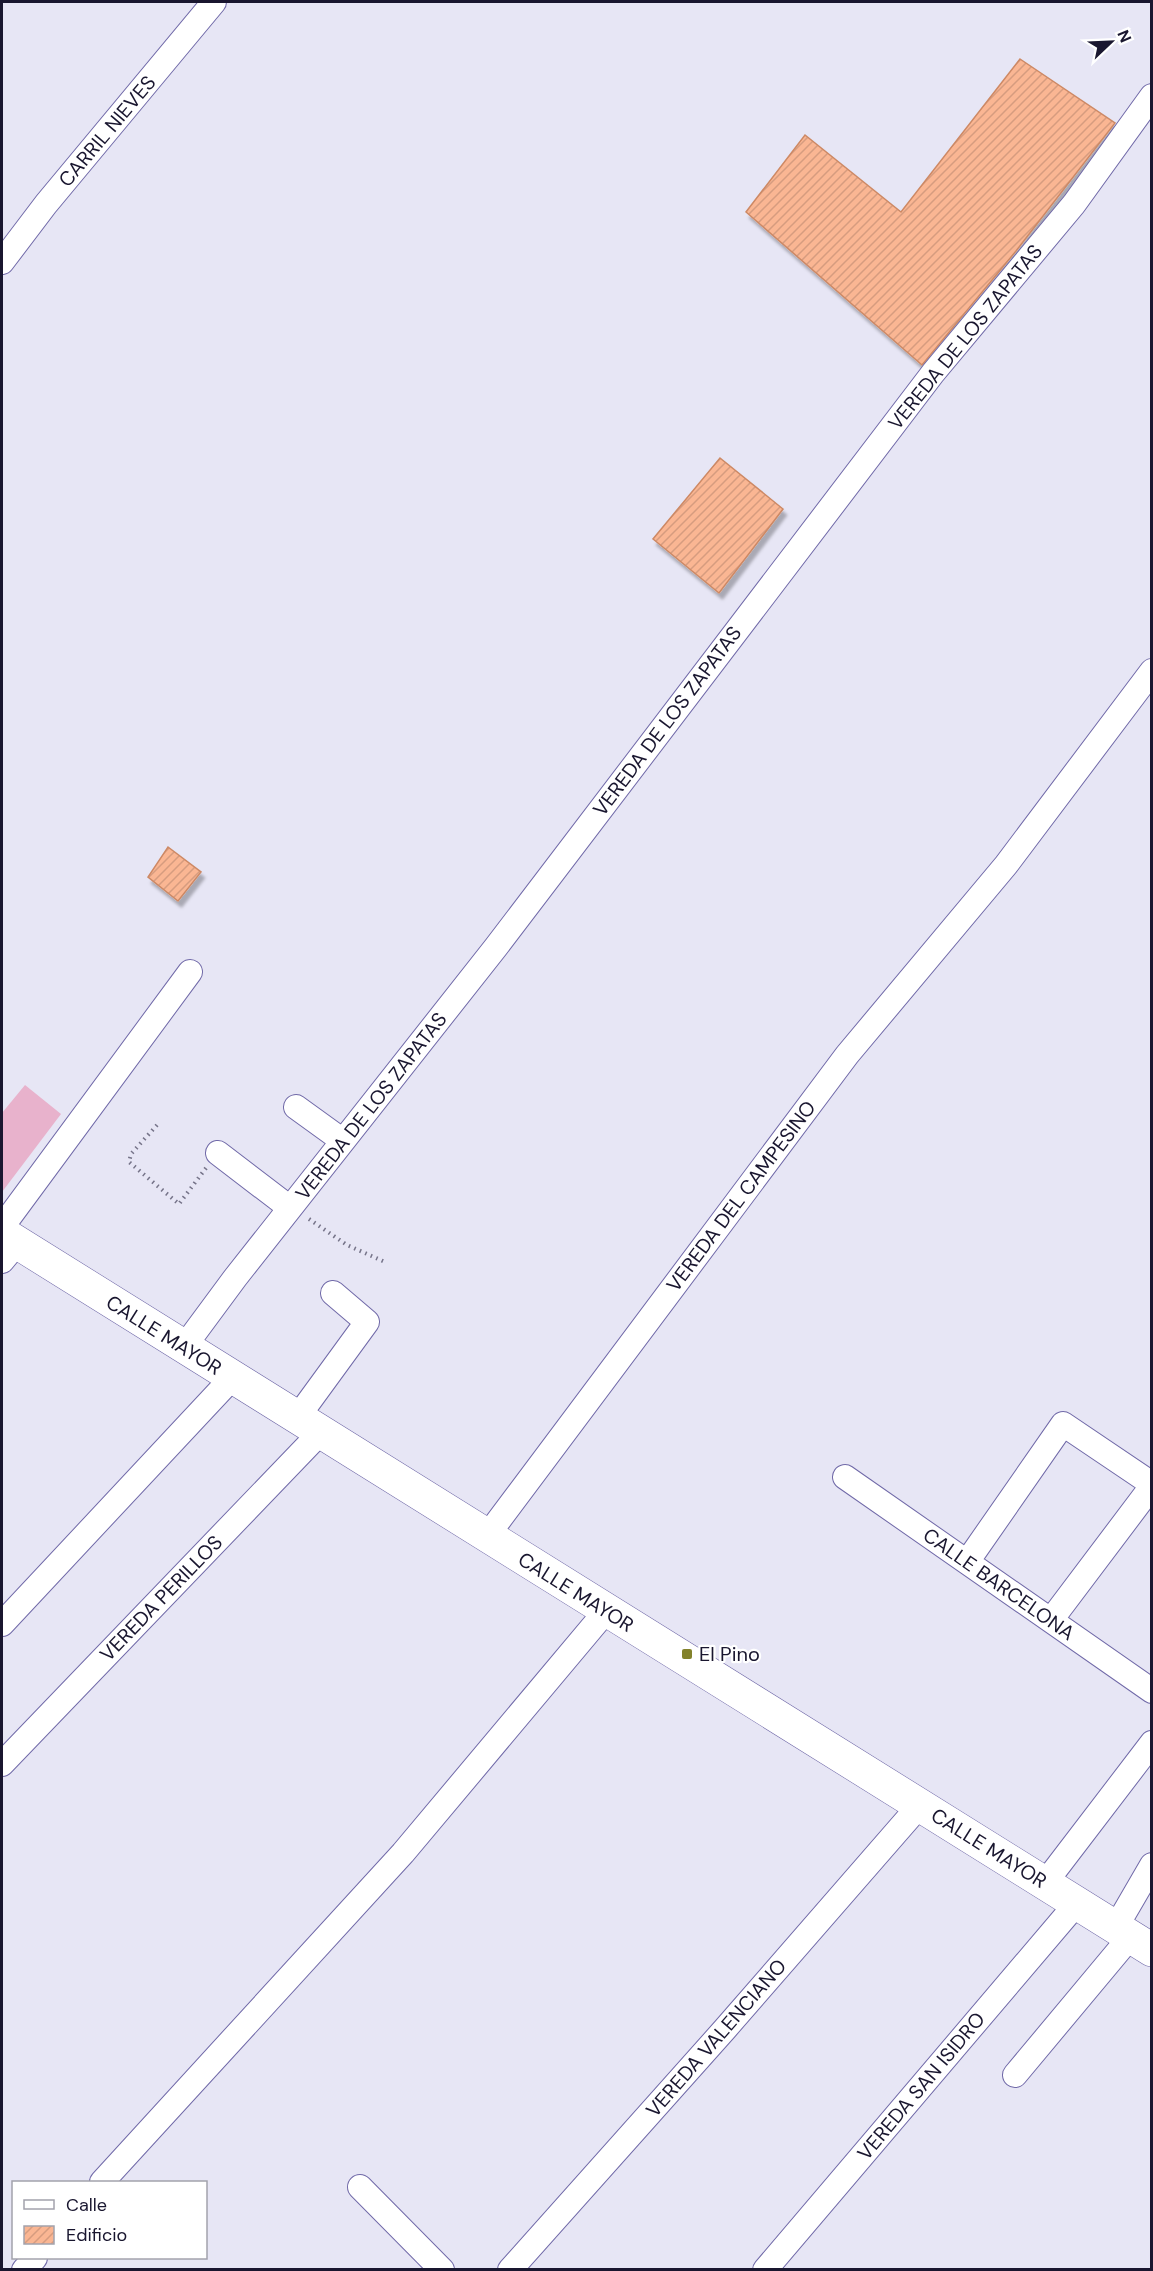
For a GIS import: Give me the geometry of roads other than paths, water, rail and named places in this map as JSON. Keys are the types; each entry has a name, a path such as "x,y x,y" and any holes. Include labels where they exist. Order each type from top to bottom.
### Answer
{"main road":[{"name":"CALLE MAYOR","path":"5,1241 184,1347 1133,1938"}],"street":[{"name":"CARRIL NIEVES","path":"2,262 46,204 214,2"},
{"name":"VEREDA DE LOS ZAPATAS","path":"184,1347 290,1208 496,947 933,373 1074,204 1152,96"},
{"name":"VEREDA DEL CAMPESINO","path":"487,1536 847,1055 1006,865 1152,671"},
{"path":"5,1241 190,972"},
{"path":"296,1107 343,1141"},
{"path":"218,1153 290,1208"},
{"name":"VEREDA PERILLOS","path":"2,1764 309,1425 367,1322 333,1293"},
{"path":"2,1624 232,1378"},
{"path":"967,1562 1063,1424 1152,1485 1051,1620"},
{"name":"CALLE BARCELONA","path":"845,1477 1152,1691"},
{"path":"103,2181 403,1854 606,1611"},
{"path":"1046,1883 1151,1746"},
{"name":"VEREDA VALENCIANO","path":"510,2270 725,2029 920,1805"},
{"path":"1016,2075 1133,1938 1152,1865"},
{"name":"VEREDA SAN ISIDRO","path":"765,2270 1077,1903"},
{"path":"360,2187 442,2270"}],"place":[{"name":"El Pino","path":"687,1654"}]}
